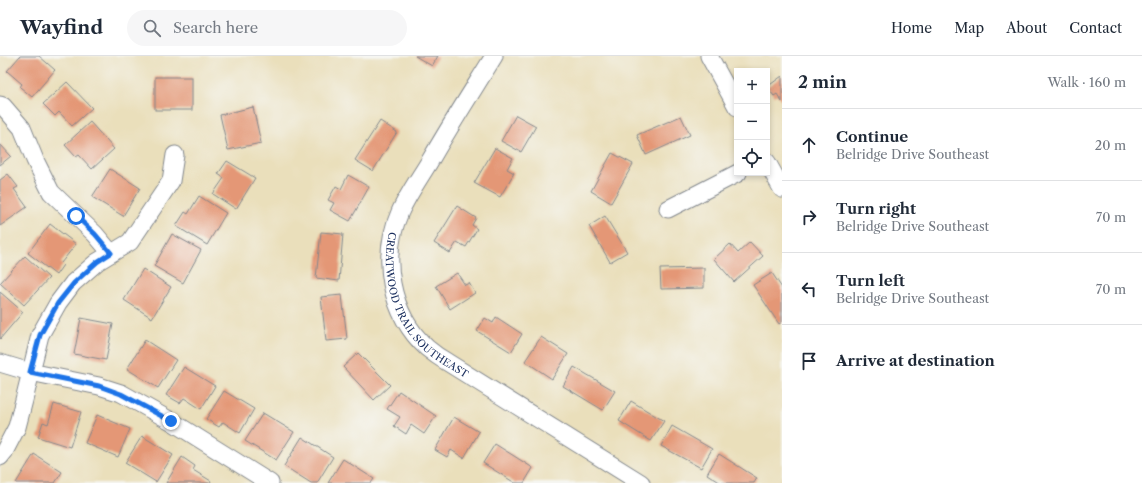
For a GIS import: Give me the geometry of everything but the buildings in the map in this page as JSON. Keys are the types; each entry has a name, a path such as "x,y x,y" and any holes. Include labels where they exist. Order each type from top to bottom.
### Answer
{"street":[{"name":"CREATWOOD TRAIL SOUTHEAST","path":"494,56 400,211 393,233 389,259 392,286 399,307 410,328 427,348 641,483"},
{"path":"709,56 735,104"},
{"path":"0,104 22,128 35,160 51,192 95,234 111,253"},
{"path":"0,457 17,427 40,335 58,303 74,283 97,262 130,242 171,181 175,155"},
{"path":"770,167 782,189"},
{"path":"668,209 734,175"},
{"path":"0,363 30,372 99,386 121,394 171,421 270,483"}],"route":[{"path":"76,216 95,234 111,253 97,262 74,283 58,303 40,335 30,372 99,386 121,394 171,421"}]}
